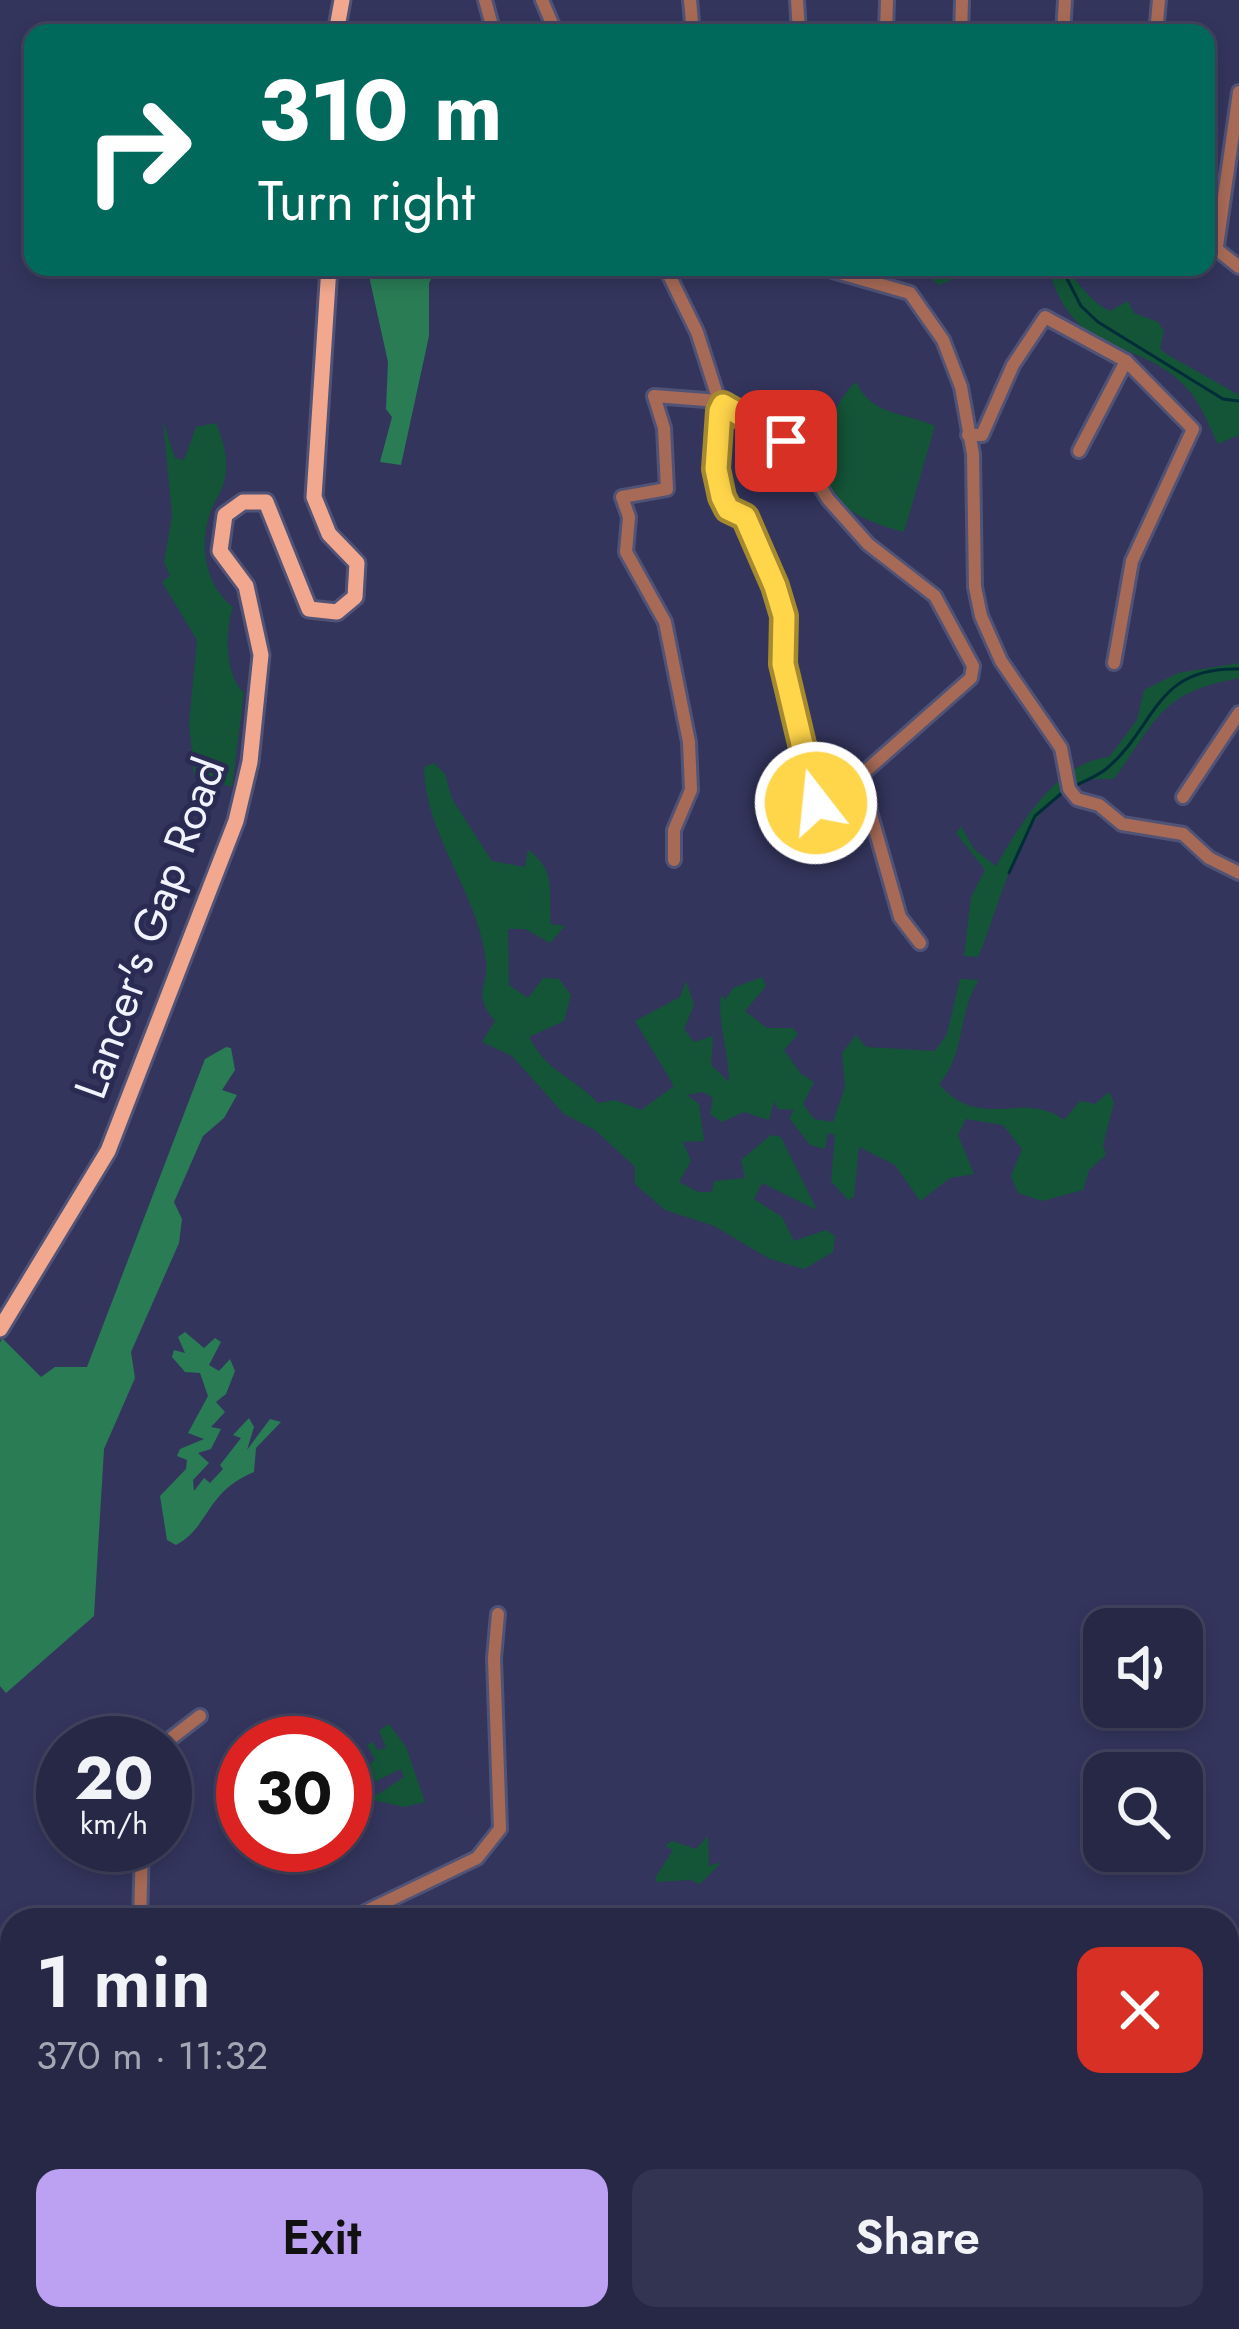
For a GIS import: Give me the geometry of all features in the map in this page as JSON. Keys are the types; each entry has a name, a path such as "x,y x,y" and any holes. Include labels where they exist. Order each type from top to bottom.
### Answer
{"main road":[{"name":"Lancer's Gap Road","path":"0,1329 108,1151 245,790 261,655 246,586 220,550 225,515 243,502 266,502 309,608 337,612 355,597 357,563 329,535 314,497 328,276"}],"street":[{"path":"1215,222 1239,92"},
{"path":"1215,247 1239,267"},
{"path":"669,276 702,344 721,403 716,469 722,497 728,509 745,517 784,616 783,664 814,796 860,776 971,678 973,666 934,596 868,544 828,499 796,448 721,403 654,396 664,428 667,489 622,497 629,517 626,552 665,622 689,742 691,790 674,830 674,860"},
{"path":"859,276 910,293 932,317 961,387 981,616 1001,661 1061,748 1069,789 1077,799 1099,805 1122,824 1183,834 1209,858 1239,873"},
{"path":"968,435 982,435 1013,365 1045,316 1126,361 1193,429 1132,561 1114,663"},
{"path":"1079,451 1126,361"},
{"path":"1183,797 1239,713"},
{"path":"860,776 899,917 920,943"},
{"path":"373,1908 477,1858 500,1829 494,1658 498,1614"},
{"path":"192,1722 200,1716"},
{"path":"140,1908 141,1872"}],"green space":[{"path":"369,276 433,276 429,336 401,465 380,462 392,417 386,409 388,362"},
{"path":"928,276 962,276 939,285"},
{"path":"1051,276 1071,276 1110,311 1128,301 1134,313 1158,322 1164,331 1160,349 1239,395 1239,435 1218,444 1191,393 1172,375 1094,335 1062,302"},
{"path":"856,382 880,407 935,426 904,532 844,506 823,483 817,467 814,449"},
{"path":"163,421 175,458 184,460 196,427 216,423 225,450 225,478 210,513 205,551 216,588 233,607 228,652 233,675 244,693 232,787 194,775 189,723 197,640 162,582 170,576 164,562 172,515"},
{"path":"1239,663 1239,678 1193,691 1164,710 1114,779 1080,781 1039,815 1014,861 978,957 964,956 971,897 985,870 956,833 961,826 974,849 996,866 1029,815 1057,783 1090,761 1109,757 1137,720 1144,690 1178,673"},
{"path":"434,763 445,774 452,799 492,861 525,867 528,850 547,874 551,924 565,926 550,943 525,929 508,929 509,985 528,998 543,978 559,979 571,995 564,1021 529,1037 552,1066 598,1103 615,1100 641,1110 674,1086 635,1021 680,997 686,981 694,1005 684,1029 694,1042 713,1036 711,1065 729,1082 721,994 725,1000 733,988 762,977 766,986 745,1011 767,1028 793,1028 798,1034 784,1050 801,1074 814,1082 803,1104 814,1119 833,1122 845,1087 842,1053 856,1035 866,1047 935,1051 947,1034 960,979 979,980 967,1006 954,1060 939,1084 970,1106 1033,1108 1064,1120 1080,1101 1095,1104 1109,1092 1114,1102 1103,1145 1106,1155 1089,1170 1083,1190 1042,1201 1018,1193 1011,1176 1022,1149 1003,1125 966,1119 958,1135 974,1174 950,1178 920,1201 895,1165 859,1147 854,1197 848,1200 831,1181 835,1135 828,1133 825,1149 810,1145 789,1118 794,1110 778,1109 774,1101 769,1120 744,1112 722,1122 710,1114 713,1098 703,1092 687,1095 699,1104 704,1141 683,1142 691,1161 679,1182 698,1192 712,1192 714,1181 745,1178 741,1160 771,1135 781,1137 817,1210 762,1183 754,1199 782,1217 794,1241 826,1230 835,1236 833,1252 804,1269 770,1259 714,1226 665,1210 635,1184 635,1167 595,1130 564,1114 512,1056 482,1042 495,1021 482,997 486,961 473,911 433,817 424,767"},
{"path":"231,1048 235,1070 222,1090 237,1095 224,1118 203,1136 174,1202 182,1219 179,1243 131,1352 135,1378 104,1449 94,1616 6,1693 0,1686 0,1343 2,1338 41,1377 55,1367 87,1367 205,1059"},
{"path":"185,1332 204,1348 215,1338 221,1342 209,1365 219,1371 230,1359 235,1371 226,1394 216,1402 225,1412 211,1427 221,1429 211,1449 198,1453 209,1463 193,1480 194,1491 204,1478 210,1483 223,1469 220,1465 241,1438 233,1435 249,1418 254,1427 247,1450 270,1419 281,1422 256,1448 254,1472 226,1489 196,1529 176,1545 167,1540 160,1496 186,1469 187,1460 177,1456 180,1449 204,1439 188,1433 208,1396 200,1373 185,1372 172,1357 174,1350 185,1353 178,1337"},
{"path":"389,1724 406,1747 425,1802 404,1807 372,1800 404,1777 401,1769 372,1780 372,1742 377,1750 386,1748 379,1730"},
{"path":"708,1836 709,1866 722,1862 700,1884 657,1882 673,1850 665,1846 672,1841 696,1849"}],"waterway":[{"path":"1066,276 1081,306 1098,322 1223,399 1239,401"},
{"path":"1071,788 1102,772 1123,753 1173,689 1211,671 1239,669"},
{"path":"1009,873 1035,816 1063,792"}],"route":[{"path":"786,441 723,405 716,469 722,497 728,509 745,517 775,586 784,616 783,664 816,803"}]}
